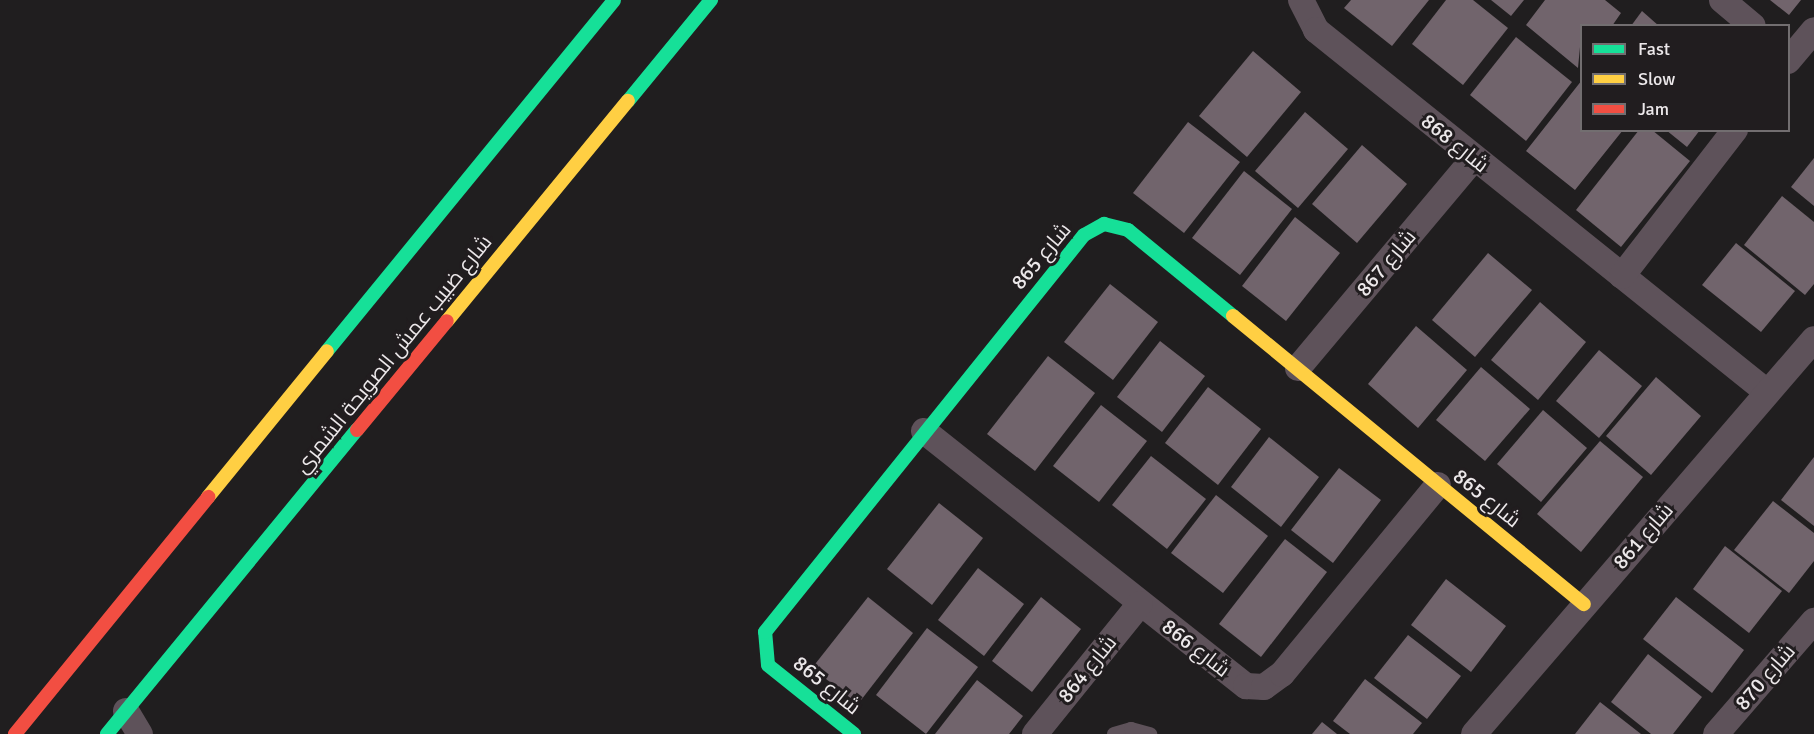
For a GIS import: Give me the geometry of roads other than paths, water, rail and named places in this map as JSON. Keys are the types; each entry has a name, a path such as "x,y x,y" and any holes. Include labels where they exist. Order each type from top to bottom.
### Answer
{"street":[{"path":"15,734 614,0"},
{"name":"شارع ضبيب عمش الصويحة الشمري","path":"107,734 711,0"},
{"name":"شارع 868","path":"1300,0 1316,30 1767,392"},
{"path":"1722,0 1751,24"},
{"path":"1790,57 1814,30"},
{"path":"1622,276 1733,132"},
{"name":"شارع 867","path":"1298,368 1474,158"},
{"name":"شارع 865","path":"854,734 768,665 765,632 924,431 1084,236 1104,224 1128,230 1584,604"},
{"name":"شارع 861","path":"1474,734 1814,339"},
{"name":"شارع 866","path":"924,431 1246,686 1264,687 1282,674 1438,485"},
{"name":"شارع 864","path":"1035,734 1140,604"},
{"name":"شارع 870","path":"1716,734 1814,621"},
{"path":"126,711 140,734"}],"lane":[{"path":"1114,734 1137,729 1150,734"}]}
